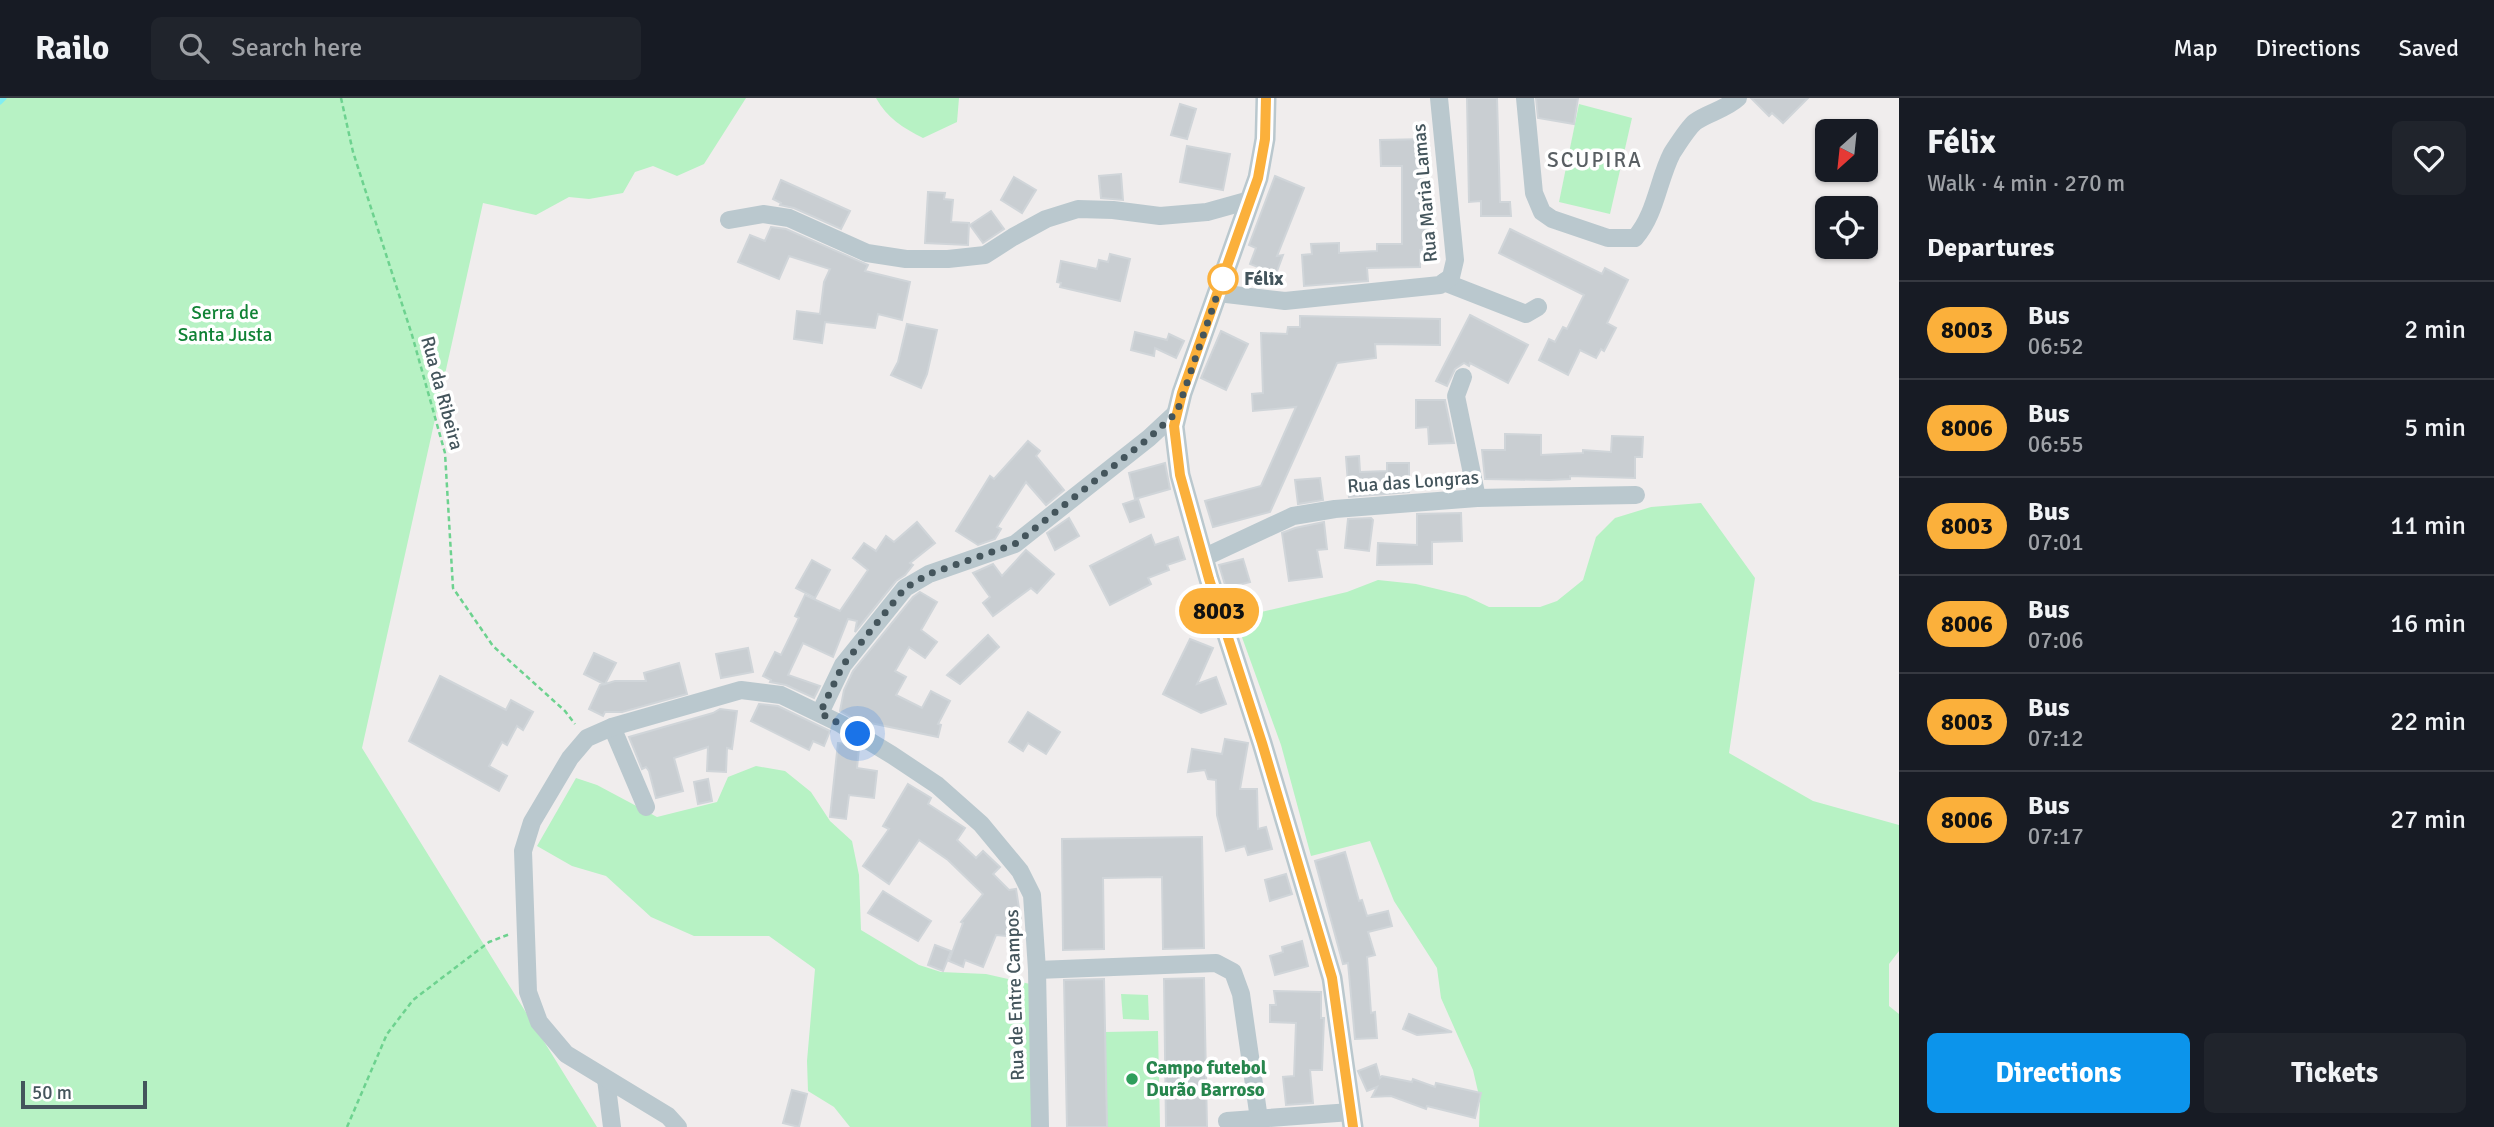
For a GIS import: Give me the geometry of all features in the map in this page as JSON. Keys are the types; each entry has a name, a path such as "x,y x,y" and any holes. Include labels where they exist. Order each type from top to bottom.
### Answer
{"street":[{"path":"1227,1121 1352,1119 1332,978 1203,558 1180,475 1174,426 1258,178 1265,139 1266,98"},
{"name":"Rua Maria Lamas","path":"1438,98 1455,260 1451,277 1444,282"},
{"path":"1525,98 1534,193 1542,212 1552,219 1608,238 1635,238 1649,215 1672,154 1683,138 1695,122 1721,111 1738,98"},
{"path":"729,220 763,214 789,218 867,253 906,259 948,259 985,255 1046,219 1078,209 1160,216 1207,212 1250,200"},
{"path":"1218,293 1285,301 1440,285 1444,282 1526,314 1538,307"},
{"path":"1463,377 1456,396 1476,498"},
{"path":"820,713 843,665 905,588 929,574 1015,544 1149,438 1177,412"},
{"name":"Rua das Longras","path":"1203,558 1293,516 1335,509 1476,498 1636,495"},
{"name":"Rua de Entre Campos","path":"586,738 612,727 741,690 781,695 820,713 937,785 981,824 1020,871 1032,895 1037,970 1040,1127"},
{"path":"612,727 646,807"},
{"path":"586,738 570,758 532,822 523,851 528,992 539,1021 566,1054 668,1116 678,1127"},
{"path":"1037,970 1216,963 1233,972 1241,994 1259,1119"},
{"path":"606,1079 612,1127"}],"path":[{"name":"Rua da Ribeira","path":"341,98 353,152 408,322 444,453 453,588 493,646 565,711 586,738"},
{"path":"347,1127 387,1034 413,1000 489,942 526,928"}],"green space":[{"name":"Serra de Santa Justa","path":"0,98 746,98 704,164 677,176 653,166 635,172 623,193 589,199 569,197 536,215 483,203 362,748 597,1127 0,1127"},
{"path":"876,98 959,98 957,122 923,138 896,122"},
{"path":"1579,104 1632,118 1610,214 1559,202"},
{"path":"1701,503 1755,578 1729,753 1813,801 1899,825 1899,951 1889,964 1889,1006 1899,1014 1899,1127 1479,1127 1480,1100 1473,1070 1441,998 1437,968 1394,901 1370,841 1311,856 1281,745 1235,618 1347,592 1378,580 1416,584 1466,596 1489,607 1540,607 1557,601 1583,580 1596,537 1615,518 1651,507"},
{"path":"756,766 785,771 811,792 830,821 852,841 859,875 861,930 919,965 941,972 986,974 1030,984 1034,1051 1031,1127 850,1127 834,1107 808,1091 807,1061 815,969 769,936 694,936 651,917 606,876 572,866 537,846 576,778 597,785 657,817 717,802 728,777"},
{"path":"1121,994 1148,995 1149,1020 1123,1019"},
{"name":"Campo futebol Durão Barroso","path":"1158,1031 1160,1127 1107,1127 1105,1032"}],"building":[{"path":"1467,98 1497,98 1500,202 1510,202 1511,216 1481,216 1481,201 1469,202"},
{"path":"1536,98 1578,98 1574,124 1538,118"},
{"path":"1751,98 1808,98 1783,123 1772,113 1769,116"},
{"path":"1180,104 1196,109 1187,139 1171,135"},
{"path":"1427,139 1428,238 1423,238 1420,267 1367,268 1368,281 1304,286 1302,255 1312,254 1311,244 1339,243 1339,253 1377,251 1377,244 1402,244 1402,166 1381,166 1380,140"},
{"path":"1187,146 1230,154 1223,190 1180,182"},
{"path":"1121,174 1123,200 1101,198 1099,176"},
{"path":"1275,176 1304,188 1277,256 1283,255 1276,274 1250,264 1256,248 1249,245"},
{"path":"1014,177 1036,190 1022,213 1001,200"},
{"path":"781,180 850,211 841,229 794,208 780,205 781,203 773,199"},
{"path":"928,192 945,193 944,199 953,200 951,222 969,223 968,245 925,243"},
{"path":"991,211 1004,229 983,243 970,225"},
{"path":"771,227 786,229 868,265 865,271 910,282 902,320 878,314 875,328 825,322 822,343 794,339 797,311 820,314 824,282 830,269 789,256 779,279 738,262 750,235 765,241"},
{"path":"1510,229 1602,274 1605,268 1628,280 1607,323 1616,328 1604,351 1601,349 1596,358 1580,350 1568,375 1539,360 1549,339 1555,342 1563,327 1567,329 1584,295 1499,253"},
{"path":"1110,254 1130,259 1120,301 1060,287 1061,283 1057,282 1061,261 1097,269 1099,260 1108,262"},
{"path":"1470,315 1528,345 1508,383 1470,363 1469,366 1464,363 1455,369 1447,386 1436,381"},
{"path":"1300,316 1440,319 1440,345 1375,344 1376,358 1337,363 1270,512 1213,527 1205,501 1261,486 1296,407 1253,411 1252,394 1263,393 1261,333 1287,334 1288,327 1300,327"},
{"path":"907,324 937,330 921,388 891,375 898,362"},
{"path":"1221,331 1248,344 1226,390 1201,378"},
{"path":"1135,332 1167,340 1169,334 1184,341 1176,358 1155,348 1154,356 1131,350"},
{"path":"1416,400 1445,400 1454,443 1429,444 1428,427 1416,428"},
{"path":"1505,434 1541,435 1541,455 1583,453 1583,450 1611,452 1612,436 1643,437 1642,457 1635,457 1635,478 1570,476 1570,479 1549,480 1485,479 1482,450 1505,450"},
{"path":"1028,441 1040,451 1036,456 1064,490 1046,505 1026,482 997,527 1001,529 995,539 978,545 956,531 990,476 994,479"},
{"path":"1359,456 1360,472 1387,471 1387,463 1409,463 1409,492 1349,497 1346,457"},
{"path":"1165,463 1170,489 1135,499 1129,473"},
{"path":"1320,478 1323,500 1298,504 1295,480"},
{"path":"1138,499 1144,517 1130,522 1123,504"},
{"path":"1461,513 1462,541 1432,542 1432,564 1377,565 1378,543 1417,545 1417,514"},
{"path":"1069,518 1079,536 1055,550 1047,533"},
{"path":"1348,519 1373,520 1369,551 1345,548"},
{"path":"917,522 935,543 910,563 913,565 896,581 855,632 857,621 848,619 833,657 803,643 788,675 820,686 814,698 786,685 770,682 771,680 763,676 775,652 781,655 799,618 795,616 805,595 840,611 868,570 853,558 864,543 876,551 886,536 894,542"},
{"path":"1324,522 1327,549 1317,550 1322,577 1289,581 1282,533"},
{"path":"1151,535 1155,545 1178,537 1185,559 1167,565 1169,570 1148,578 1151,584 1110,605 1090,566"},
{"path":"1026,550 1054,574 1037,593 1031,588 993,616 983,603 990,597 973,573 993,564 1002,576"},
{"path":"1243,559 1250,582 1226,588 1219,565"},
{"path":"812,560 830,570 815,598 796,588"},
{"path":"920,592 937,602 921,630 937,642 925,658 909,647 895,671 906,677 896,695 922,708 931,691 950,701 938,724 941,725 938,737 856,720 840,711 844,690 853,671 913,597"},
{"path":"988,635 999,647 960,684 947,675"},
{"path":"1190,639 1213,648 1197,684 1216,677 1226,704 1201,713 1163,694"},
{"path":"748,648 753,672 721,678 716,654"},
{"path":"594,653 616,663 605,684 615,681 646,681 644,673 679,663 687,694 622,712 605,712 603,716 589,709 600,685 604,684 584,674"},
{"path":"440,676 506,710 511,700 533,712 523,730 517,726 507,745 502,742 489,766 507,776 499,791 409,741"},
{"path":"759,704 778,706 830,731 824,746 813,741 809,750 751,721"},
{"path":"720,709 737,711 732,749 727,748 726,772 707,771 708,747 674,758 683,791 656,798 649,771 646,767 642,769 629,737"},
{"path":"1028,712 1060,732 1046,754 1028,743 1023,751 1009,742"},
{"path":"1225,739 1248,743 1240,789 1257,789 1258,829 1266,827 1272,849 1248,855 1245,846 1226,851 1217,815 1216,780 1208,779 1205,770 1188,772 1192,749 1222,754"},
{"path":"838,743 859,748 857,768 877,771 874,798 849,795 846,819 830,817"},
{"path":"708,779 712,801 698,804 694,782"},
{"path":"908,784 931,798 928,804 965,828 957,840 976,858 983,851 1000,867 993,874 1009,890 1016,889 1021,921 1008,924 1006,936 996,935 983,967 965,960 963,967 949,961 963,923 961,922 983,894 948,860 919,840 889,884 863,866 889,829 883,826"},
{"path":"1202,837 1204,948 1163,949 1162,877 1103,878 1104,949 1063,950 1062,839"},
{"path":"1345,852 1359,901 1362,900 1367,916 1388,911 1392,926 1368,932 1375,955 1367,957 1371,1013 1375,1012 1377,1038 1355,1039 1348,963 1343,964 1315,861"},
{"path":"1286,874 1292,894 1270,901 1265,880"},
{"path":"883,891 931,921 918,941 868,913"},
{"path":"1302,941 1308,966 1275,975 1270,956 1283,952 1282,947"},
{"path":"935,945 951,951 943,971 928,965"},
{"path":"1204,978 1207,1127 1166,1127 1164,979"},
{"path":"1104,979 1107,1127 1067,1127 1064,980"},
{"path":"1274,991 1321,992 1321,1018 1324,1018 1322,1070 1310,1070 1313,1103 1286,1105 1283,1077 1294,1076 1296,1023 1270,1022 1270,1005 1276,1005"},
{"path":"1409,1014 1452,1032 1417,1035 1403,1029"},
{"path":"1376,1064 1380,1078 1382,1076 1412,1082 1413,1079 1435,1087 1436,1083 1481,1093 1475,1118 1427,1106 1426,1109 1391,1096 1372,1097 1377,1087 1367,1091 1358,1071"},
{"path":"792,1090 807,1094 799,1127 783,1123"}],"waterway":[{"path":"0,102 4,98"}],"bus line":[{"name":"8003","path":"1266,98 1265,139 1258,178 1182,393 1174,426 1180,475 1209,579 1262,743 1332,978 1353,1127"}],"place":[{"name":"Félix","path":"1223,279"},
{"name":"Campo futebol Durão Barroso","path":"1132,1079"}],"district":[{"name":"SCUPIRA","path":"1595,160"}],"route":[{"path":"858,734 820,713 843,665 905,588 929,574 1015,544 1149,438 1177,412 1226,269 1223,279"}]}
